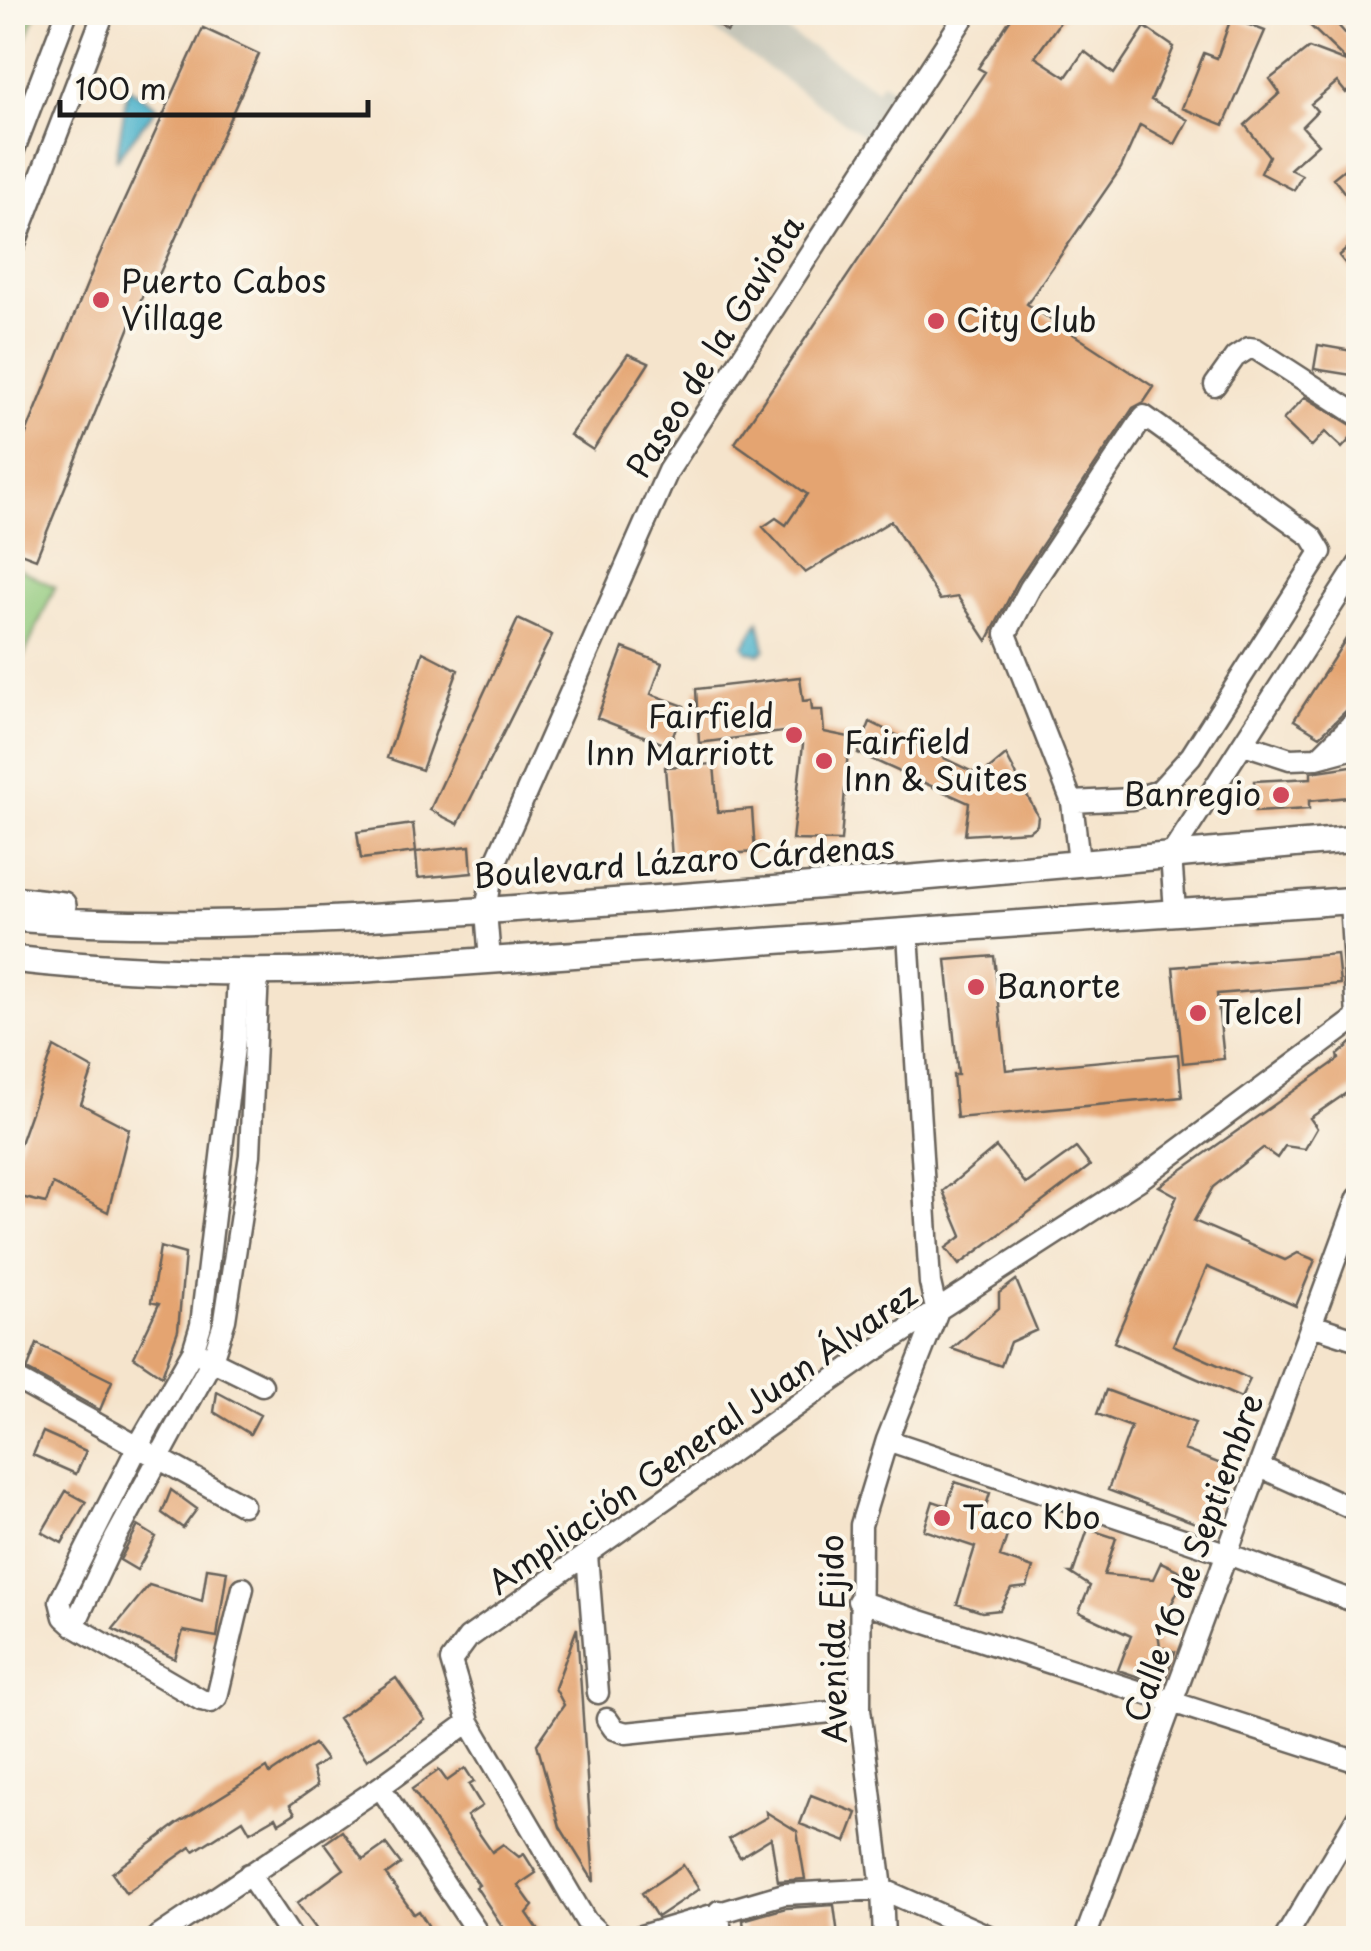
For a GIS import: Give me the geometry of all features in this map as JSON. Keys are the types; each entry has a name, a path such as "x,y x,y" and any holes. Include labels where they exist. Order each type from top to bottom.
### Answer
{"main road":[{"name":"Boulevard Lázaro Cárdenas","path":"12,918 150,924 486,910 708,896 1358,839"},
{"path":"12,899 252,922"},
{"path":"12,959 143,970 248,973 908,933 1354,900"}],"street":[{"path":"12,155 67,12"},
{"path":"12,251 104,12"},
{"name":"Paseo de la Gaviota","path":"490,960 486,910 493,868 668,471 966,12"},
{"path":"1215,385 1242,351 1256,350 1358,415"},
{"path":"1072,802 1132,799 1159,791 1191,756 1321,552 1312,537 1149,417 1139,420 1030,588 1006,634 1072,802 1079,862"},
{"path":"1175,911 1171,855 1358,565"},
{"path":"1302,587 1329,610"},
{"path":"1273,628 1298,656"},
{"path":"1317,758 1358,718"},
{"path":"1244,744 1290,758 1317,758 1358,747"},
{"path":"1354,900 1358,1017"},
{"path":"908,933 930,1283 937,1313"},
{"path":"74,1626 160,1457 202,1356 201,1325 235,1039 248,973"},
{"name":"Ampliación General Juan Álvarez","path":"469,1722 451,1661 468,1638 871,1353 1139,1180 1358,1017"},
{"name":"Calle 16 de Septiembre","path":"1085,1938 1358,1198"},
{"name":"Avenida Ejido","path":"884,1938 860,1708 861,1525 886,1440 937,1313"},
{"path":"1312,1325 1358,1340"},
{"path":"202,1356 262,1385"},
{"path":"202,1356 138,1446 60,1601 64,1617 74,1626 201,1700 211,1702 218,1697 244,1588"},
{"path":"12,1377 243,1504"},
{"path":"886,1440 1228,1554 1358,1604"},
{"path":"1260,1467 1358,1511"},
{"path":"587,1555 598,1693"},
{"path":"858,1600 1358,1762"},
{"path":"607,1718 614,1729 626,1734 860,1708"},
{"path":"156,1938 380,1788 469,1722 586,1922 604,1938"},
{"path":"380,1788 482,1938"},
{"path":"1285,1938 1358,1816"},
{"path":"248,1874 292,1938"},
{"path":"634,1938 784,1894 882,1890 993,1938"},
{"path":"719,1911 721,1938"}],"shaded area":[{"path":"689,13 770,13 774,23 877,89 882,82 905,96 874,143"}],"green space":[{"path":"12,13 36,13 13,73"},
{"path":"13,566 55,587 13,680"}],"water":[{"path":"128,87 157,107 116,160"},
{"path":"759,621 765,649 759,654 744,646"}],"building":[{"path":"702,12 742,12 727,32"},
{"name":"City Club","path":"1015,12 1067,12 1035,57 1066,77 1084,51 1114,74 1145,27 1174,47 1151,100 1188,120 1175,144 1140,125 1121,168 1027,304 1154,387 1144,402 1133,408 1018,581 987,641 958,597 940,600 891,521 805,573 763,527 776,518 786,525 807,494 735,443 985,72 978,68"},
{"path":"1296,12 1351,12 1338,25 1358,48 1358,82 1346,93 1337,82 1311,104 1317,111 1302,126 1318,144 1290,169 1302,175 1294,190 1261,173 1269,156 1245,125 1280,93 1270,79 1309,48 1349,63"},
{"path":"1231,18 1265,31 1224,125 1182,108 1204,53 1217,58"},
{"path":"203,28 259,54 152,290 146,287 36,559 12,550 12,468 96,262"},
{"path":"1358,158 1358,210 1333,178"},
{"path":"1358,239 1358,279 1339,256"},
{"path":"1318,345 1358,352 1358,376 1314,369"},
{"path":"628,354 649,363 593,450 570,435"},
{"path":"1305,397 1358,429 1342,448 1325,432 1311,447 1283,420"},
{"path":"518,619 552,635 458,824 430,810"},
{"path":"1358,620 1358,693 1348,709 1320,736 1294,720"},
{"path":"623,648 662,663 651,694 684,706 669,746 597,718"},
{"path":"423,652 458,670 422,770 387,758"},
{"name":"Fairfield Inn & Suites","path":"800,677 803,701 811,700 812,710 822,710 824,732 849,737 841,841 792,840 803,744 790,731 699,743 696,689"},
{"path":"870,722 981,776 1006,755 1038,816 1037,825 1029,831 965,835 969,803 858,753"},
{"path":"714,764 718,812 752,809 755,852 672,858 665,767"},
{"path":"1358,765 1358,796 1309,801 1309,809 1255,812 1254,781 1311,778 1311,772"},
{"path":"413,824 416,852 361,859 357,832"},
{"path":"470,846 472,873 418,878 416,852"},
{"path":"1337,954 1340,984 1217,994 1224,1059 1183,1063 1173,967"},
{"path":"994,956 1006,1070 1178,1054 1182,1097 957,1118 953,1075 958,1075 946,960"},
{"path":"1358,1037 1358,1085 1310,1118 1317,1128 1305,1149 1285,1146 1277,1158 1263,1148 1213,1187 1194,1221 1285,1260 1298,1253 1315,1260 1296,1306 1207,1267 1173,1345 1250,1379 1241,1398 1114,1342 1177,1196 1159,1186 1339,1059 1338,1055"},
{"path":"54,1047 93,1069 81,1104 129,1129 108,1212 53,1184 46,1203 12,1195 12,1166"},
{"path":"996,1147 1026,1184 1076,1148 1090,1166 959,1265 946,1248 962,1236 943,1191"},
{"path":"160,1247 185,1254 178,1330 162,1376 134,1357 159,1304 151,1302"},
{"path":"1016,1280 1037,1330 1010,1342 1001,1366 952,1349 999,1308 999,1293"},
{"path":"37,1344 112,1381 100,1410 27,1370"},
{"path":"1106,1390 1195,1423 1184,1450 1234,1469 1211,1529 1108,1490 1131,1427 1097,1414"},
{"path":"217,1392 260,1415 250,1434 214,1412"},
{"path":"43,1432 86,1451 76,1474 33,1455"},
{"path":"955,1482 990,1493 984,1512 1012,1521 1000,1557 1033,1568 1027,1587 1011,1589 1000,1610 982,1612 957,1604 975,1547 924,1530 933,1501 947,1506"},
{"path":"171,1490 197,1509 183,1528 162,1513"},
{"path":"66,1491 86,1502 62,1543 42,1532"},
{"path":"138,1526 156,1537 137,1570 120,1560"},
{"path":"1088,1529 1116,1538 1104,1575 1153,1579 1161,1562 1186,1574 1158,1632 1160,1646 1175,1652 1163,1685 1118,1670 1131,1636 1079,1612 1090,1586 1070,1573"},
{"path":"207,1568 227,1571 217,1637 183,1631 175,1659 113,1629 149,1585 202,1601"},
{"path":"577,1628 594,1882 560,1827 537,1744 564,1705 555,1688"},
{"path":"396,1678 425,1720 367,1760 338,1718"},
{"path":"314,1744 326,1760 312,1769 317,1786 290,1805 295,1813 279,1823 276,1817 250,1832 243,1820 194,1851 191,1847 126,1893 112,1873 177,1824 267,1768 270,1774"},
{"path":"465,1768 474,1782 469,1785 482,1806 467,1816 492,1852 503,1844 519,1857 524,1854 536,1873 518,1885 533,1906 527,1913 544,1938 510,1938 476,1887 479,1885 412,1789 439,1770 447,1781"},
{"path":"811,1795 857,1813 846,1842 800,1824"},
{"path":"766,1812 797,1831 805,1879 778,1881 771,1838 740,1857 729,1839 767,1817"},
{"path":"342,1831 363,1860 386,1844 401,1864 386,1875 414,1914 419,1911 436,1938 323,1938 297,1903 344,1869 325,1843"},
{"path":"683,1865 699,1889 657,1917 642,1893"},
{"path":"834,1905 838,1935 801,1938 800,1932 745,1938 743,1920 786,1908"}],"place":[{"name":"Puerto Cabos Village","path":"101,300"},
{"name":"City Club","path":"936,321"},
{"name":"Fairfield Inn Marriott","path":"794,735"},
{"name":"Fairfield Inn & Suites","path":"824,761"},
{"name":"Banregio","path":"1281,795"},
{"name":"Banorte","path":"976,987"},
{"name":"Telcel","path":"1198,1013"},
{"name":"Taco Kbo","path":"942,1518"}]}
